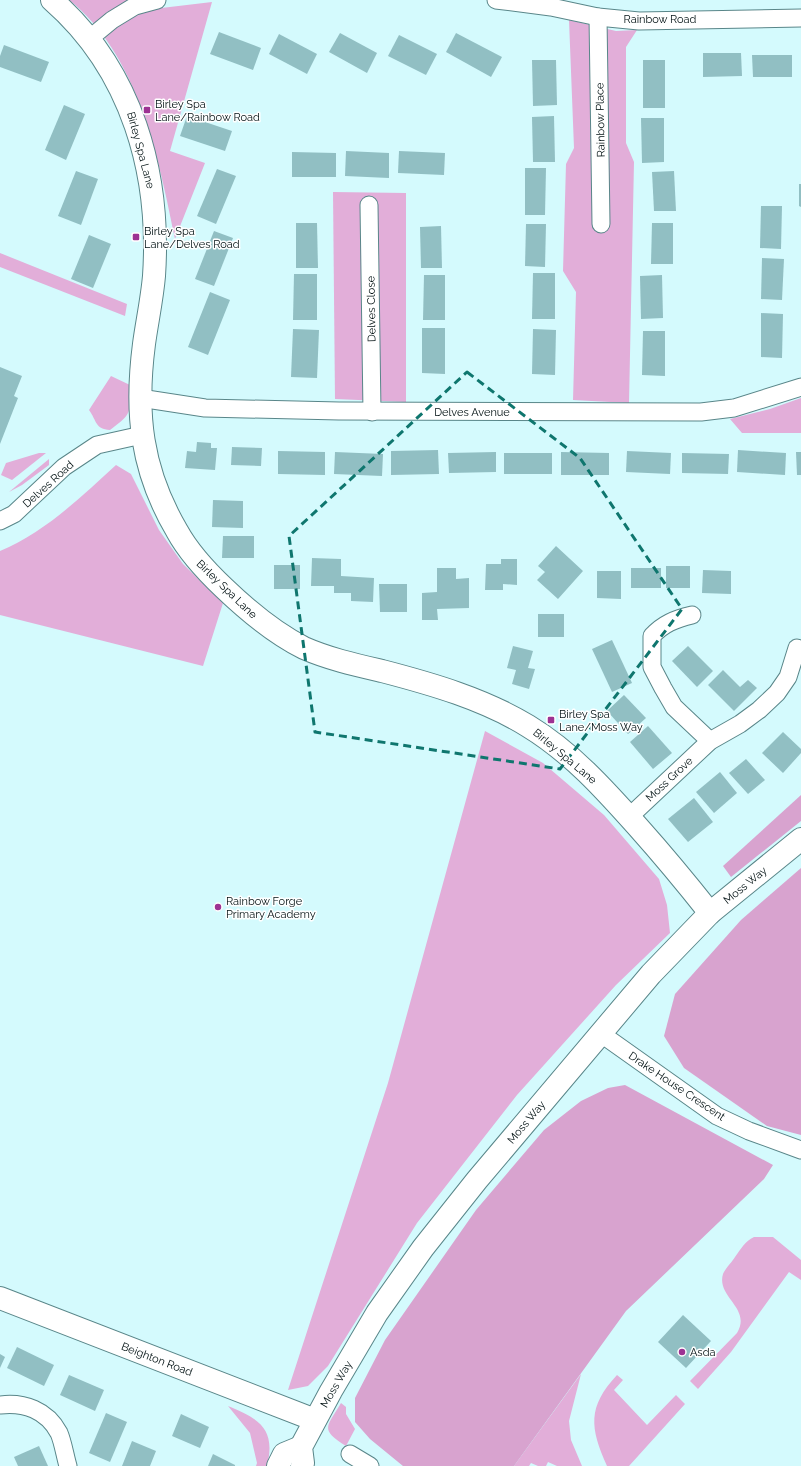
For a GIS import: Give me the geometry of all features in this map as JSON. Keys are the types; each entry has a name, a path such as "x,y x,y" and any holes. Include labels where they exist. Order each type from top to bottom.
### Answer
{"street":[{"name":"Birley Spa Lane","path":"52,0 73,20 89,39 111,71 128,106 152,184 156,227 154,280 144,345 140,398 142,435 149,470 161,503 178,535 194,556 215,579 260,620 283,636 306,648 344,662 384,672 471,699 501,711 529,726 553,743 590,774 678,873 710,913"},
{"path":"89,39 112,20 135,6 157,0"},
{"name":"Rainbow Road","path":"496,0 551,7 598,17 639,21 801,18"},
{"name":"Rainbow Place","path":"598,17 601,224"},
{"name":"Delves Close","path":"369,205 372,412"},
{"name":"Delves Avenue","path":"140,398 205,408 372,412 701,412 734,408 801,387"},
{"name":"Delves Road","path":"0,521 14,514 64,467 97,445 142,435"},
{"path":"692,615 676,619 661,626 652,636 652,667 674,707 710,741"},
{"name":"Moss Grove","path":"629,817 710,741 740,724 759,710 777,693 788,677 796,648"},
{"name":"Moss Way","path":"278,1466 284,1454 301,1456 315,1420 377,1313 423,1248 482,1174 651,974 710,913 801,839"},
{"name":"Drake House Crescent","path":"600,1033 717,1116 749,1131 801,1150"},
{"name":"Beighton Road","path":"0,1298 315,1420"},
{"path":"0,1405 25,1405 39,1411 50,1421 59,1433 68,1466"},
{"path":"350,1454 370,1466"}],"highlighted area":[{"path":"467,372 580,458 682,609 560,769 315,732 289,536"}],"shaded area":[{"path":"69,0 133,0 153,9 212,2 170,151 205,163 175,239 161,175 142,109 112,48 92,22"},
{"path":"569,20 616,31 637,30 626,47 626,143 634,162 629,403 573,400 576,292 563,271 566,164 574,148"},
{"path":"333,192 406,193 406,402 335,399"},
{"path":"0,253 127,304 125,316 0,267"},
{"path":"111,376 130,385 130,407 129,412 123,420 110,430 99,426 89,410"},
{"path":"801,398 801,433 742,433 730,419 770,409"},
{"path":"39,453 46,453 12,480 1,475 6,463"},
{"path":"49,459 49,465 22,485 9,492"},
{"path":"116,465 131,474 159,530 183,564 223,603 203,666 0,615 0,551 47,524 76,502"},
{"path":"485,731 543,763 604,815 659,879 667,905 670,933 616,985 517,1095 417,1223 328,1366 308,1386 288,1390 388,1083"},
{"path":"801,795 801,821 731,877 723,866"},
{"path":"801,868 801,1135 767,1126 684,1068 664,1036 675,994 741,920"},
{"path":"625,1085 773,1165 764,1179 626,1311 514,1466 403,1466 370,1439 355,1422 355,1398 385,1340 476,1210 544,1130 581,1101 608,1088"},
{"path":"754,1237 773,1237 801,1260 801,1280 789,1272 731,1352 698,1389 690,1381 737,1333 740,1324 740,1316 724,1289 722,1282 723,1274 743,1246"},
{"path":"581,1374 569,1421 571,1440 582,1466 557,1466 548,1462 546,1466 538,1466 531,1463 529,1466 514,1466"},
{"path":"617,1375 623,1380 614,1390 647,1425 676,1395 685,1404 629,1466 607,1466 597,1440 595,1429 594,1418 600,1397"},
{"path":"341,1403 346,1407 346,1414 355,1429 346,1446 332,1435 328,1427 332,1417"},
{"path":"228,1406 249,1416 263,1427 267,1434 269,1443 267,1466 256,1466 257,1463 250,1433"}],"building":[{"path":"219,32 261,48 253,70 210,54"},
{"path":"340,33 377,53 367,73 329,52"},
{"path":"456,33 502,57 491,77 446,52"},
{"path":"279,34 317,54 307,74 269,54"},
{"path":"399,35 437,54 426,75 388,56"},
{"path":"4,45 49,62 41,82 0,67 0,56"},
{"path":"703,53 741,53 742,76 703,77"},
{"path":"752,55 792,55 792,77 753,77"},
{"path":"532,60 556,60 557,105 533,106"},
{"path":"643,60 665,60 665,108 643,108"},
{"path":"64,105 85,114 66,160 45,150"},
{"path":"187,116 232,131 225,151 180,136"},
{"path":"554,116 555,162 533,162 532,117"},
{"path":"641,118 664,118 664,162 642,163"},
{"path":"346,151 389,153 389,178 345,176"},
{"path":"399,151 445,153 444,175 398,173"},
{"path":"292,152 336,153 336,177 292,177"},
{"path":"525,168 546,168 545,215 525,215"},
{"path":"217,169 236,176 216,224 197,216"},
{"path":"76,171 98,179 81,225 58,216"},
{"path":"674,171 676,211 654,211 652,172"},
{"path":"799,184 801,184 801,207 799,206"},
{"path":"761,206 782,206 781,249 760,248"},
{"path":"296,223 317,223 318,268 296,268"},
{"path":"652,223 673,223 673,264 651,264"},
{"path":"526,224 546,224 545,267 525,266"},
{"path":"441,226 442,268 421,268 420,227"},
{"path":"214,231 233,238 214,286 195,279"},
{"path":"89,235 111,244 93,288 71,279"},
{"path":"762,258 784,259 782,300 761,299"},
{"path":"533,273 555,273 555,319 532,319"},
{"path":"294,274 317,274 317,320 293,320"},
{"path":"424,275 445,275 445,320 423,320"},
{"path":"662,275 663,318 641,319 640,276"},
{"path":"210,292 230,300 208,355 188,347"},
{"path":"761,313 783,314 782,358 761,357"},
{"path":"422,328 445,328 445,374 422,373"},
{"path":"293,329 319,330 317,378 291,377"},
{"path":"533,329 556,330 555,375 532,374"},
{"path":"643,331 665,331 665,376 642,375"},
{"path":"0,367 22,376 14,396 18,398 0,444"},
{"path":"197,442 211,443 211,448 217,448 215,470 185,468 187,451 196,452"},
{"path":"232,447 262,448 261,466 231,465"},
{"path":"438,450 439,474 391,475 391,451"},
{"path":"738,450 786,453 785,475 737,472"},
{"path":"278,451 325,452 325,475 278,474"},
{"path":"627,451 671,453 670,474 626,472"},
{"path":"335,452 383,454 382,476 334,474"},
{"path":"496,452 496,472 449,473 448,453"},
{"path":"561,452 609,453 609,475 561,475"},
{"path":"796,452 801,452 801,475 797,475"},
{"path":"504,453 552,453 552,474 504,474"},
{"path":"682,453 729,454 728,474 682,473"},
{"path":"213,500 243,501 243,528 212,527"},
{"path":"223,536 254,536 254,558 222,558"},
{"path":"556,546 583,571 558,599 537,580 545,572 538,566"},
{"path":"312,558 341,559 341,576 374,578 373,602 351,601 351,593 334,593 334,586 311,586"},
{"path":"501,559 517,559 517,585 503,584 503,590 485,590 486,564 501,564"},
{"path":"274,565 300,565 300,589 274,589"},
{"path":"666,566 690,566 690,588 666,588"},
{"path":"437,568 456,568 456,579 469,578 469,608 437,609 438,620 422,620 422,593 437,592"},
{"path":"631,568 661,568 661,588 631,588"},
{"path":"703,570 731,571 731,594 702,593"},
{"path":"597,571 621,571 621,599 597,598"},
{"path":"379,584 407,584 407,612 380,612"},
{"path":"538,614 564,614 564,637 538,637"},
{"path":"612,640 632,683 612,692 592,649"},
{"path":"513,646 533,651 528,668 535,669 529,689 512,684 516,670 507,668"},
{"path":"688,646 713,671 697,687 672,661"},
{"path":"723,670 740,687 748,680 757,688 734,711 708,685"},
{"path":"624,695 646,718 628,734 607,711"},
{"path":"648,726 672,753 653,769 630,742"},
{"path":"783,732 801,749 801,753 783,773 762,753"},
{"path":"746,759 765,780 748,794 729,773"},
{"path":"720,772 737,793 714,813 696,792"},
{"path":"694,798 713,822 688,842 668,819"},
{"path":"683,1315 711,1341 686,1368 658,1342"},
{"path":"17,1347 54,1365 44,1386 7,1368"},
{"path":"0,1354 5,1357 0,1368"},
{"path":"69,1375 104,1390 95,1411 60,1395"},
{"path":"106,1413 127,1422 110,1462 89,1453"},
{"path":"181,1414 209,1427 200,1448 172,1436"},
{"path":"132,1441 156,1451 150,1466 122,1466"},
{"path":"39,1446 48,1466 18,1466 14,1457"},
{"path":"213,1454 235,1465 235,1466 208,1466"}],"place":[{"name":"Birley Spa Lane/Rainbow Road","path":"147,110"},
{"name":"Birley Spa Lane/Delves Road","path":"136,237"},
{"name":"Birley Spa Lane/Moss Way","path":"551,720"},
{"name":"Rainbow Forge Primary Academy","path":"218,907"},
{"name":"Asda","path":"682,1352"}]}
